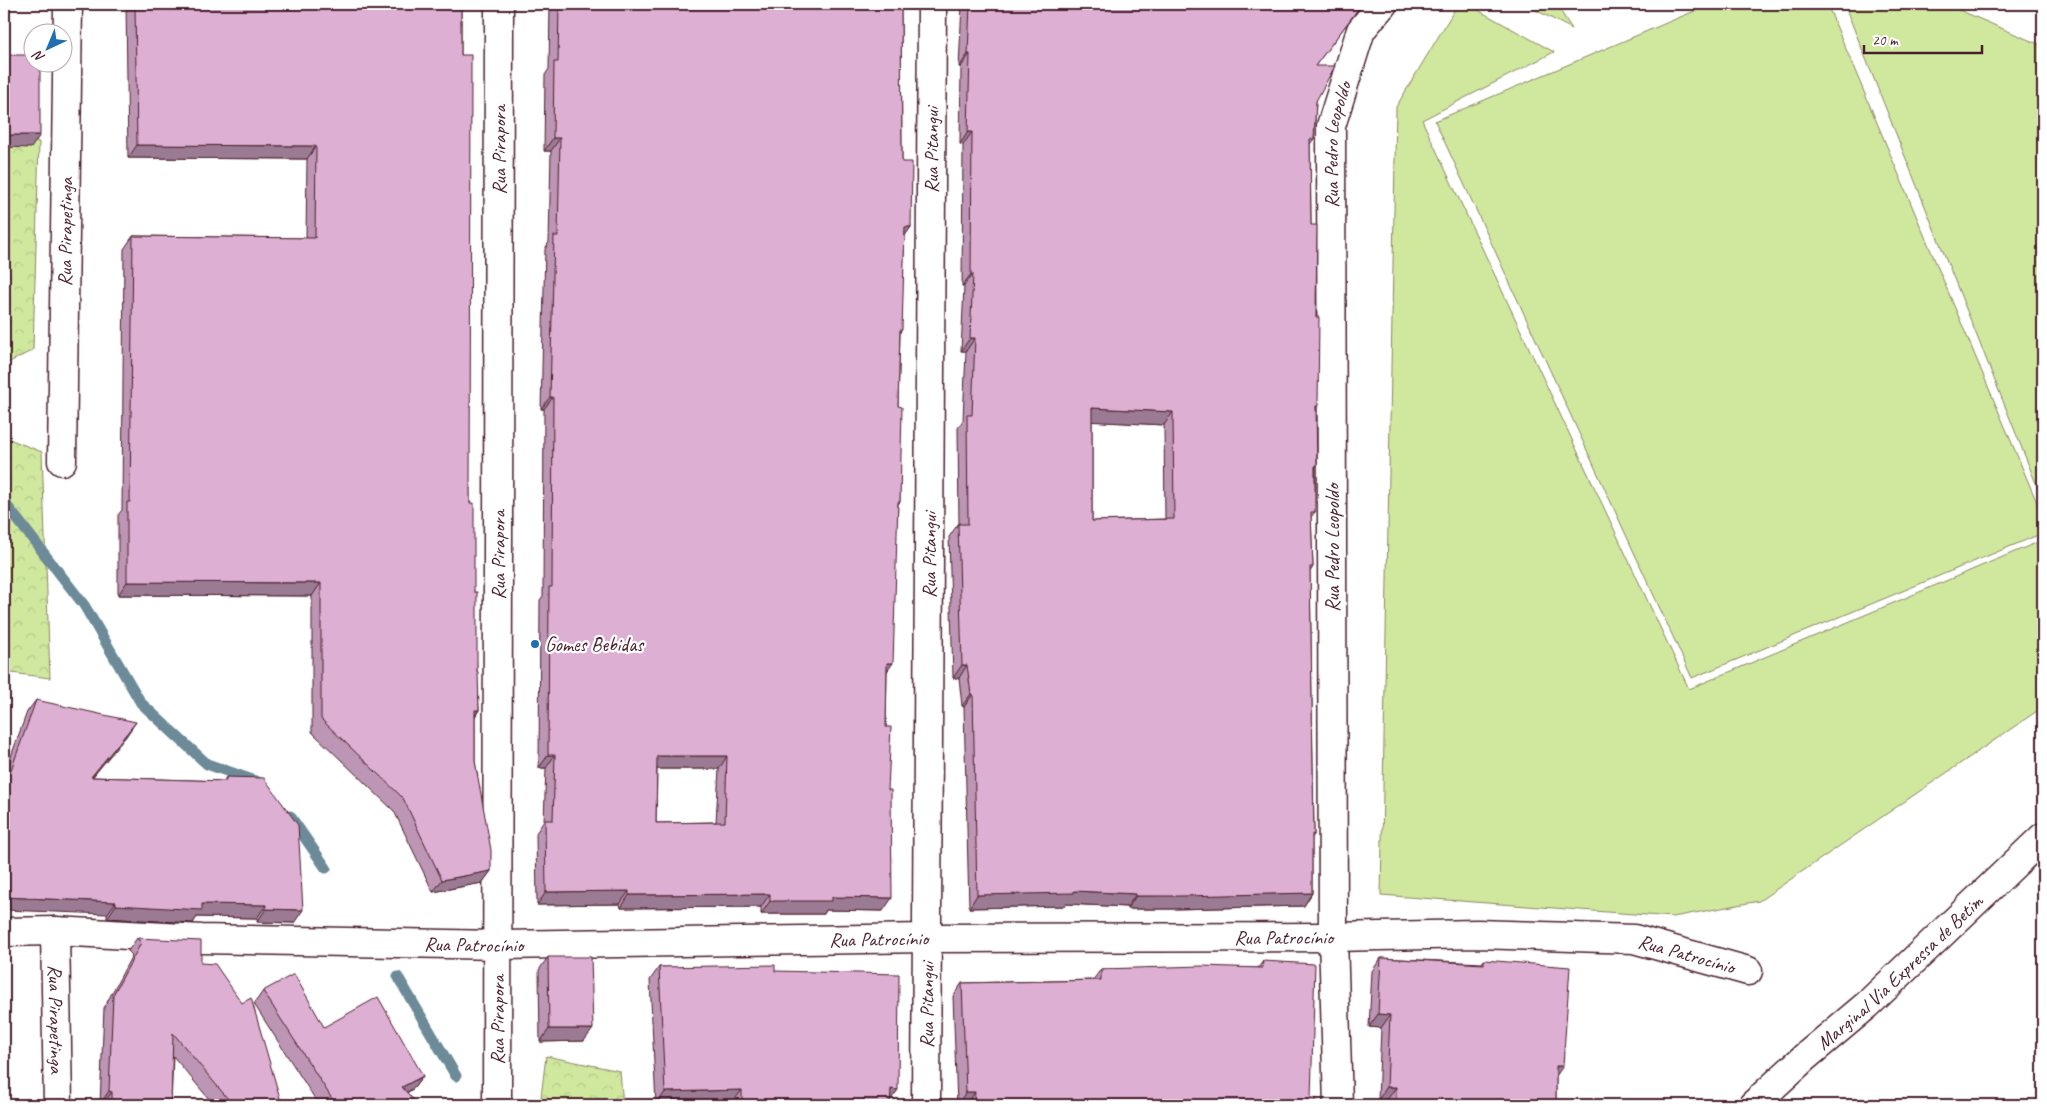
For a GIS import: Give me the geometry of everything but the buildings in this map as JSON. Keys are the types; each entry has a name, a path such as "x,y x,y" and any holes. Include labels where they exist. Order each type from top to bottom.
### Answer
{"street":[{"name":"Rua Pirapetinga","path":"62,461 68,4"},
{"name":"Rua Pirapora","path":"497,1105 499,4"},
{"name":"Rua Pitangui","path":"926,1105 932,4"},
{"name":"Rua Pedro Leopoldo","path":"1338,1105 1333,937 1331,126 1362,30 1383,4"},
{"name":"Marginal Via Expressa de Betim","path":"1753,1105 1805,1057 1867,1005 2043,837"},
{"name":"Rua Pirapetinga","path":"55,931 58,1105"},
{"name":"Rua Patrocínio","path":"4,932 55,931 202,939 498,945 927,938 1333,937 1477,934 1634,940 1748,970"}],"green space":[{"path":"1458,4 1467,4 1554,52 1422,120 1689,689 2043,540 2043,707 1759,901 1673,917 1381,895 1396,107"},
{"path":"1524,4 1556,4 1572,29"},
{"path":"1711,4 1827,4 2043,517 2043,533 1692,678 1435,121"},
{"path":"1844,4 1945,4 2043,46 2043,501"},
{"path":"4,139 39,142 33,350 4,365"},
{"path":"4,437 42,452 50,678 4,672"},
{"path":"546,1056 620,1071 623,1105 540,1105"}],"waterway":[{"path":"4,502 84,605 141,703 207,764 258,782"},
{"path":"290,816 326,868"},
{"path":"398,977 456,1076"}],"place":[{"name":"Gomes Bebidas","path":"535,644"}]}
